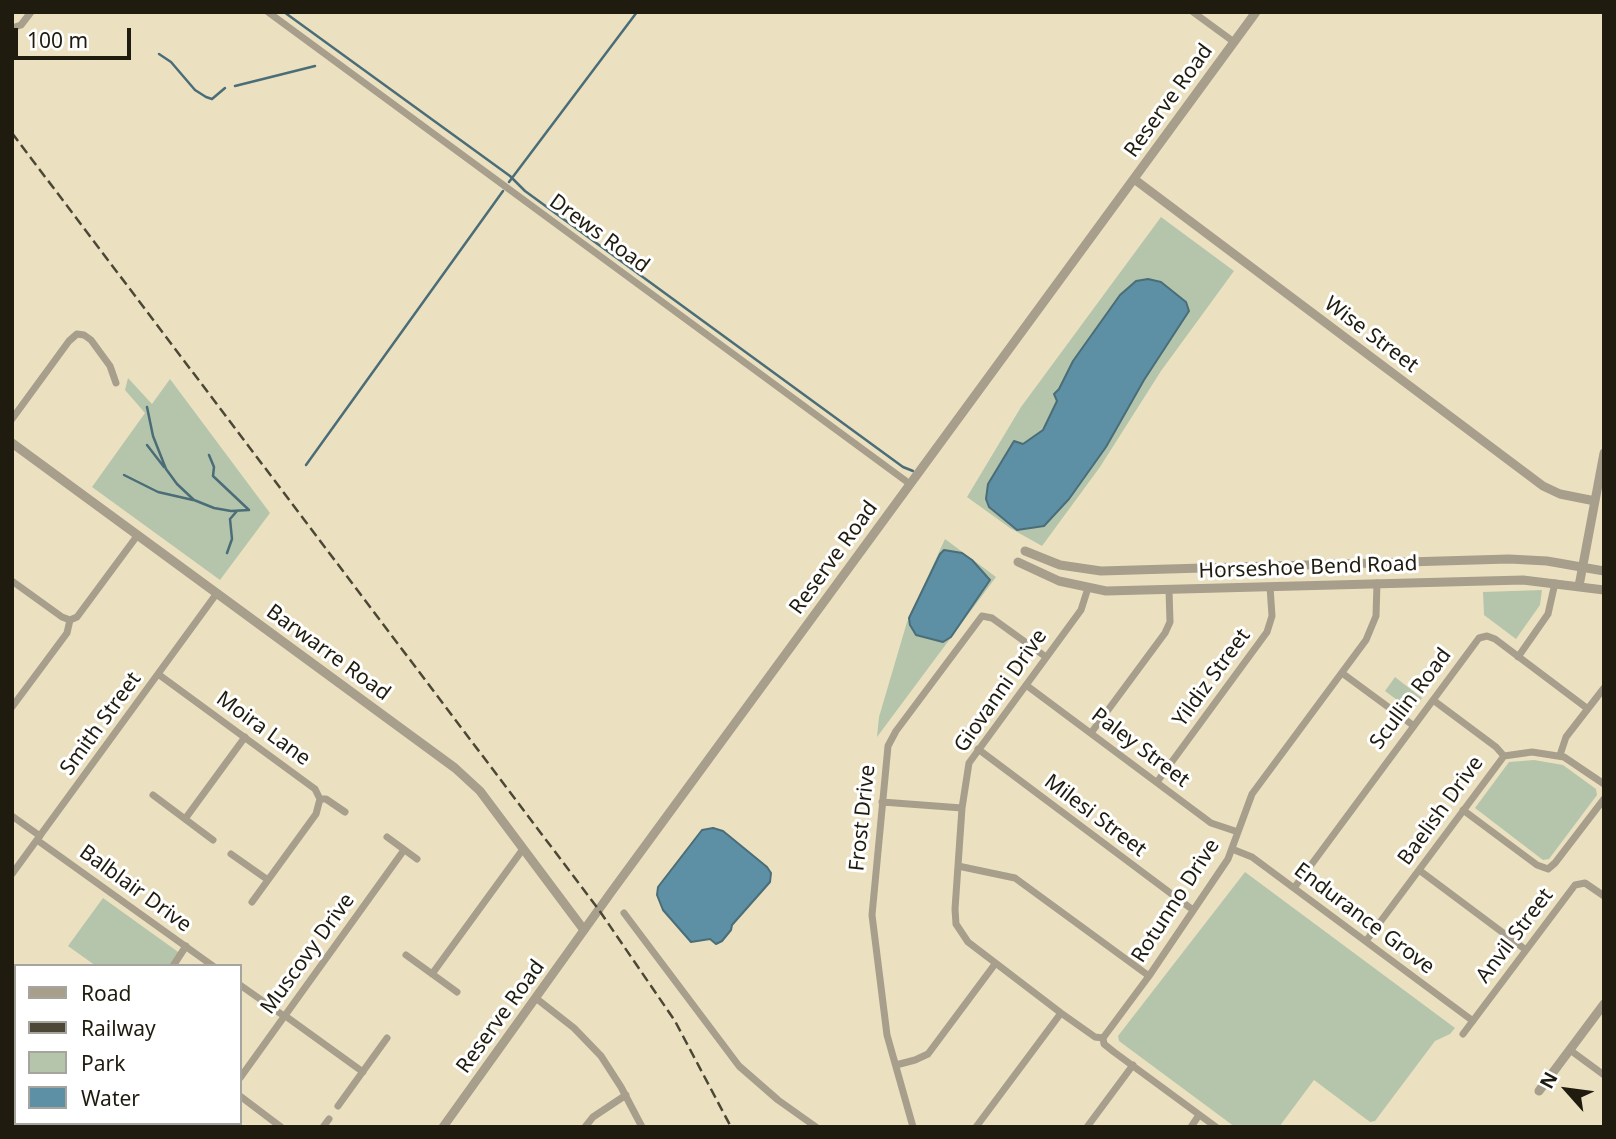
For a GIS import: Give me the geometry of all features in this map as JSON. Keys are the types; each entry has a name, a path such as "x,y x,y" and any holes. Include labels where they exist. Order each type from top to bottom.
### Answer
{"street":[{"path":"12,28 22,24 31,12"},
{"name":"Drews Road","path":"268,12 910,484"},
{"path":"1193,12 1234,42"},
{"name":"Reserve Road","path":"443,1127 584,930 1256,12"},
{"name":"Wise Street","path":"1134,179 1543,486 1560,494 1595,501"},
{"path":"12,419 69,341 77,334 84,334 92,340 110,366 116,383"},
{"name":"Barwarre Road","path":"12,443 455,768 480,791 584,930"},
{"path":"1579,586 1604,453"},
{"path":"12,707 67,633 70,620 84,611 137,536"},
{"name":"Horseshoe Bend Road","path":"1025,551 1060,565 1090,571 1509,559 1604,571"},
{"name":"Horseshoe Bend Road","path":"1018,562 1052,578 1087,589 1106,591 1523,580 1604,590"},
{"path":"1377,563 1377,583"},
{"path":"1091,733 1167,630 1170,619 1169,570"},
{"path":"1087,589 1090,571"},
{"path":"12,581 49,610 70,620"},
{"name":"Rotunno Drive","path":"1103,1038 1149,976 1232,849 1252,794 1370,632 1377,610 1377,583"},
{"path":"1518,657 1546,617 1555,583"},
{"name":"Yildiz Street","path":"1157,782 1269,629 1272,616 1270,587"},
{"name":"Giovanni Drive","path":"1087,589 1081,610 978,750 968,768 962,808 955,909 956,924 968,942 1061,1013 1095,1037 1103,1038"},
{"name":"Smith Street","path":"12,874 217,593"},
{"name":"Frost Drive","path":"913,1127 887,1035 872,915 887,749 891,737 980,618 992,618 1046,657"},
{"name":"Scullin Road","path":"1294,888 1473,645 1482,637 1495,639 1588,709"},
{"path":"1342,673 1414,726"},
{"name":"Moira Lane","path":"158,674 315,789 320,799 326,799 345,812"},
{"name":"Paley Street","path":"1026,685 1211,822 1238,832"},
{"path":"1560,755 1566,737 1604,688"},
{"path":"1433,700 1496,747 1504,756"},
{"path":"185,819 245,737"},
{"name":"Milesi Street","path":"978,750 1193,910"},
{"name":"Baelish Drive","path":"1366,941 1504,756 1532,752 1560,755 1573,761 1604,784"},
{"path":"153,795 213,840"},
{"path":"252,902 316,814 320,799"},
{"path":"1463,810 1546,870 1556,863 1604,799"},
{"path":"882,802 962,808"},
{"name":"Balblair Drive","path":"12,816 210,964"},
{"path":"387,837 417,859"},
{"path":"432,974 523,849"},
{"name":"Endurance Grove","path":"1232,849 1249,855 1473,1021"},
{"name":"Muscovy Drive","path":"242,1075 404,850"},
{"path":"231,854 268,880"},
{"path":"958,866 1015,878 1149,976"},
{"path":"1419,870 1526,950"},
{"name":"Anvil Street","path":"1463,1034 1575,885 1585,883 1604,896"},
{"path":"624,912 739,1066 778,1100 816,1127"},
{"path":"174,964 186,946"},
{"path":"406,955 457,992"},
{"path":"896,1065 928,1054 995,964"},
{"path":"242,986 363,1072"},
{"path":"537,999 587,1040 601,1056 642,1127"},
{"path":"1539,1091 1604,1004"},
{"path":"976,1127 1061,1013"},
{"path":"338,1106 387,1038"},
{"path":"1103,1038 1104,1044 1216,1127"},
{"path":"1570,1050 1604,1075"},
{"path":"1087,1127 1133,1065"},
{"path":"585,1127 593,1117 626,1096"},
{"path":"242,1098 281,1127"},
{"path":"1191,1127 1199,1115"},
{"path":"323,1127 329,1119"}],"green space":[{"path":"1161,217 1234,271 1161,371 1100,467 1042,546 1010,528 967,497 1021,407"},
{"path":"128,378 152,404 170,379 270,513 220,580 92,487 145,413 125,390"},
{"path":"945,539 996,577 877,737 879,717 907,622"},
{"path":"1542,590 1540,605 1516,639 1484,615 1483,592"},
{"path":"1395,677 1422,698 1412,711 1385,691"},
{"path":"1534,760 1563,765 1596,789 1597,795 1549,859 1543,860 1475,808 1509,762"},
{"path":"1245,872 1455,1028 1450,1034 1435,1041 1375,1121 1370,1122 1314,1080 1279,1127 1235,1127 1119,1041 1118,1036"},
{"path":"103,898 181,954 174,964 93,964 68,946"}],"water":[{"path":"1148,279 1161,282 1186,302 1189,311 1144,380 1106,447 1069,499 1044,526 1017,530 989,507 986,499 988,484 1014,441 1023,444 1043,430 1057,401 1054,394 1073,361 1120,295 1136,281"},
{"path":"944,550 962,553 990,580 951,637 943,642 916,635 909,618"},
{"path":"713,828 723,831 767,867 771,873 770,882 732,925 722,941 716,944 710,939 691,942 663,910 657,895 658,887 702,830"}],"waterway":[{"path":"284,12 903,467 913,471"},
{"path":"509,182 637,12"},
{"path":"159,54 171,62 195,90 206,97 212,99 225,88"},
{"path":"235,86 315,66"},
{"path":"306,465 503,191"},
{"path":"147,407 153,436 166,469 177,484 194,500 214,508 249,510"},
{"path":"147,445 164,467"},
{"path":"209,455 214,467 213,476 249,510"},
{"path":"124,475 158,492 193,500"},
{"path":"227,553 232,539 230,519 237,511"}],"railway":[{"path":"12,133 599,910 675,1021 731,1127"}]}
